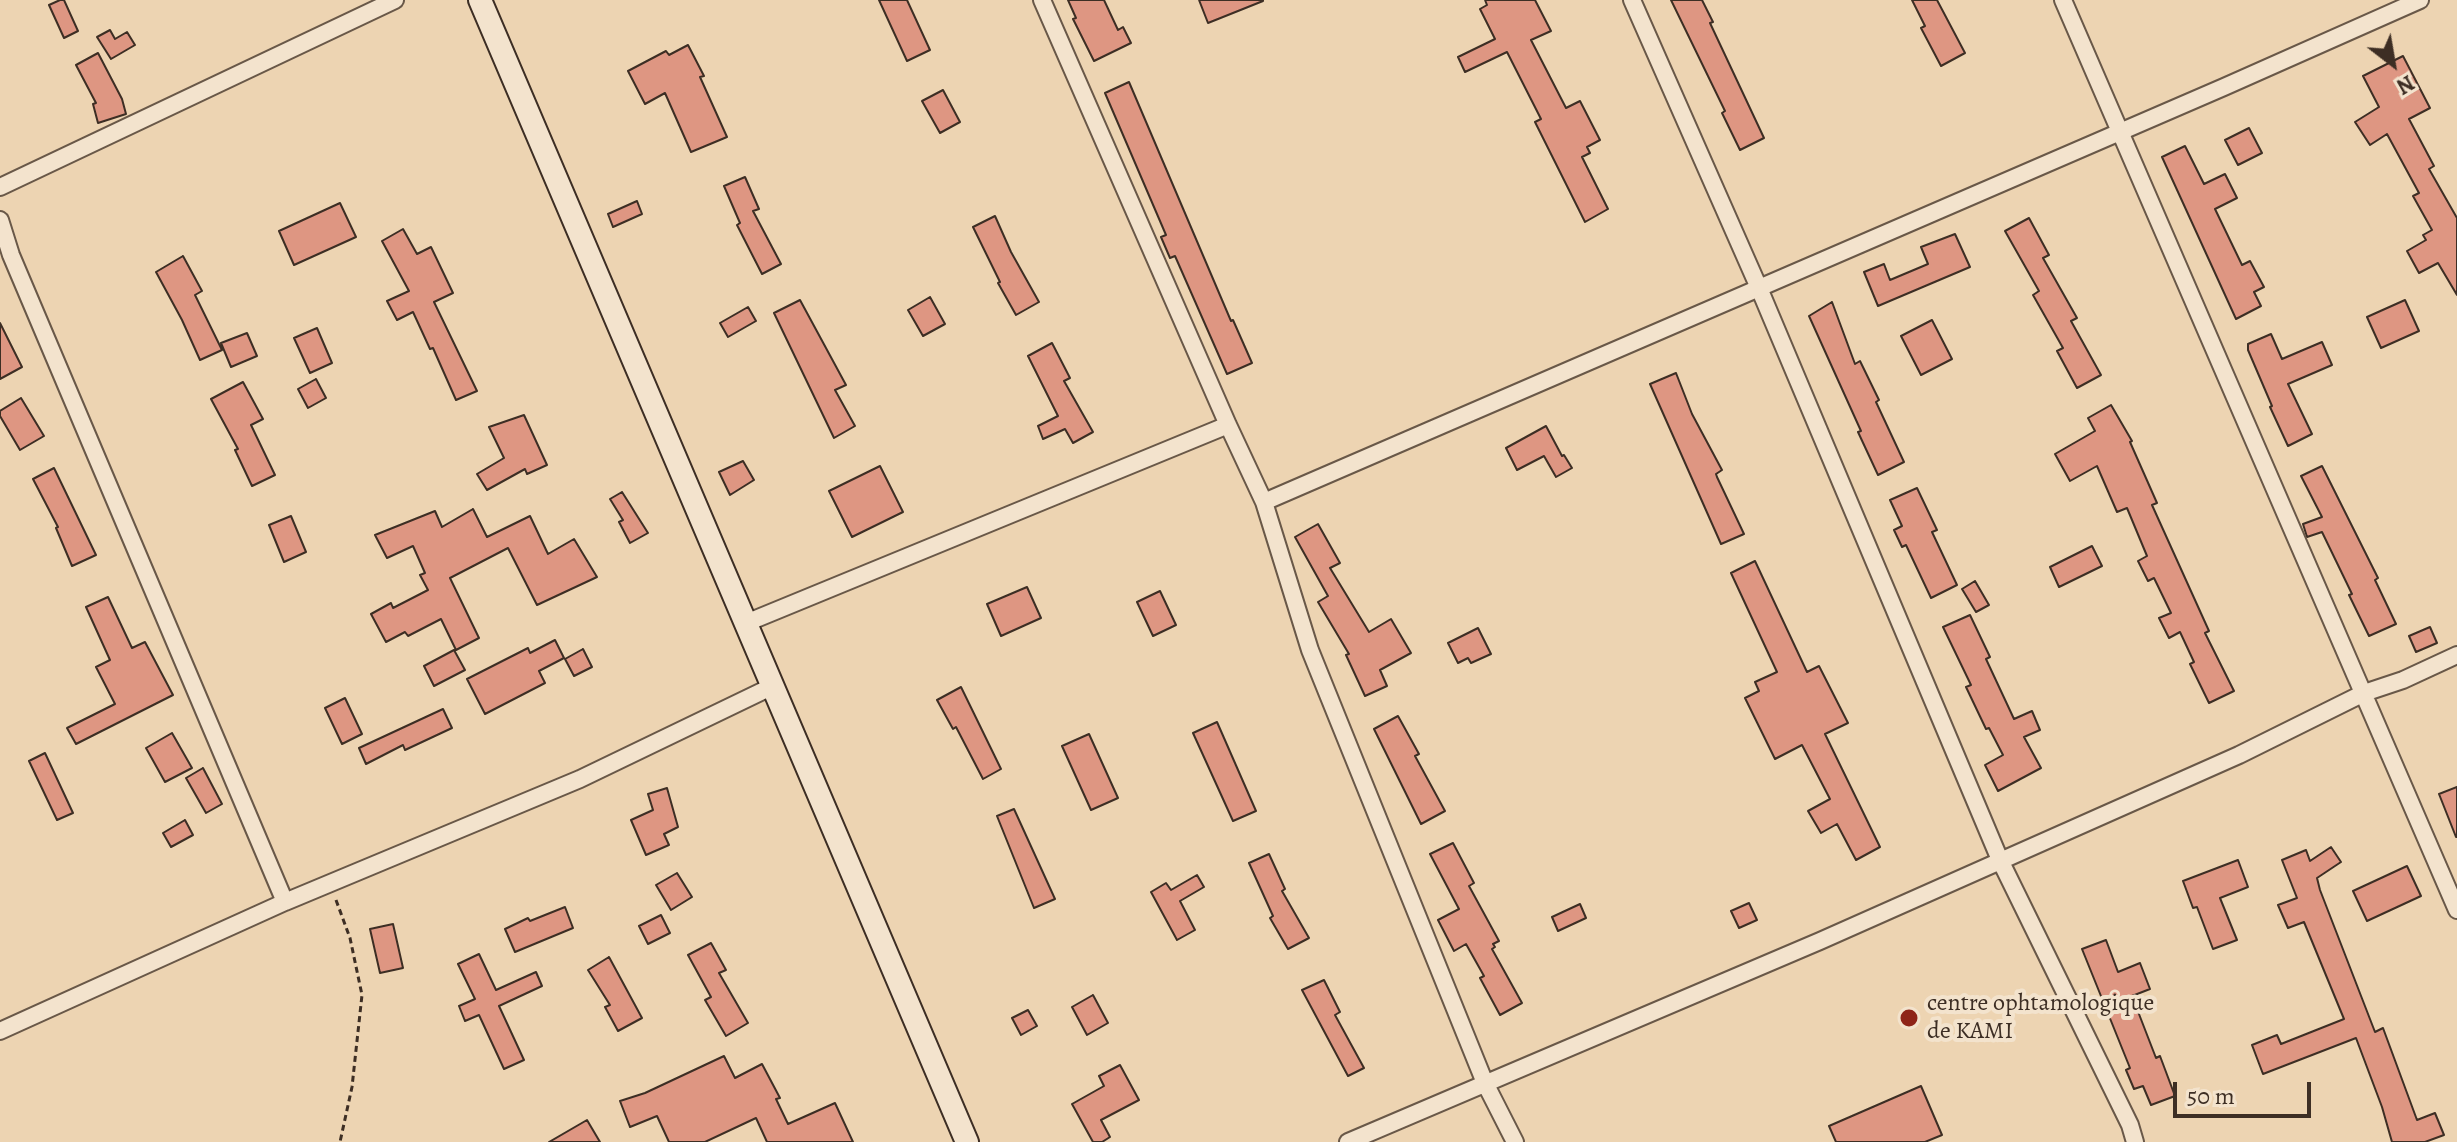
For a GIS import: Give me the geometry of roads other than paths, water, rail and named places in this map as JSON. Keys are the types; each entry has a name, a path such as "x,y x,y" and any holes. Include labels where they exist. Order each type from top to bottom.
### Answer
{"street":[{"path":"0,187 395,0"},
{"path":"480,0 967,1142"},
{"path":"1042,0 1264,502 1310,650 1485,1083 1515,1142"},
{"path":"1632,0 1759,288 2000,860 2130,1125 2135,1142"},
{"path":"2063,0 2457,910"},
{"path":"1264,502 2420,0"},
{"path":"0,220 11,255 285,902"},
{"path":"746,623 1228,425"},
{"path":"1348,1142 1820,941 2239,755 2364,693 2403,680 2457,655"},
{"path":"0,1031 285,902 580,779 773,686"}],"place":[{"name":"centre ophtamologique de KAMI","path":"1909,1018"}]}
